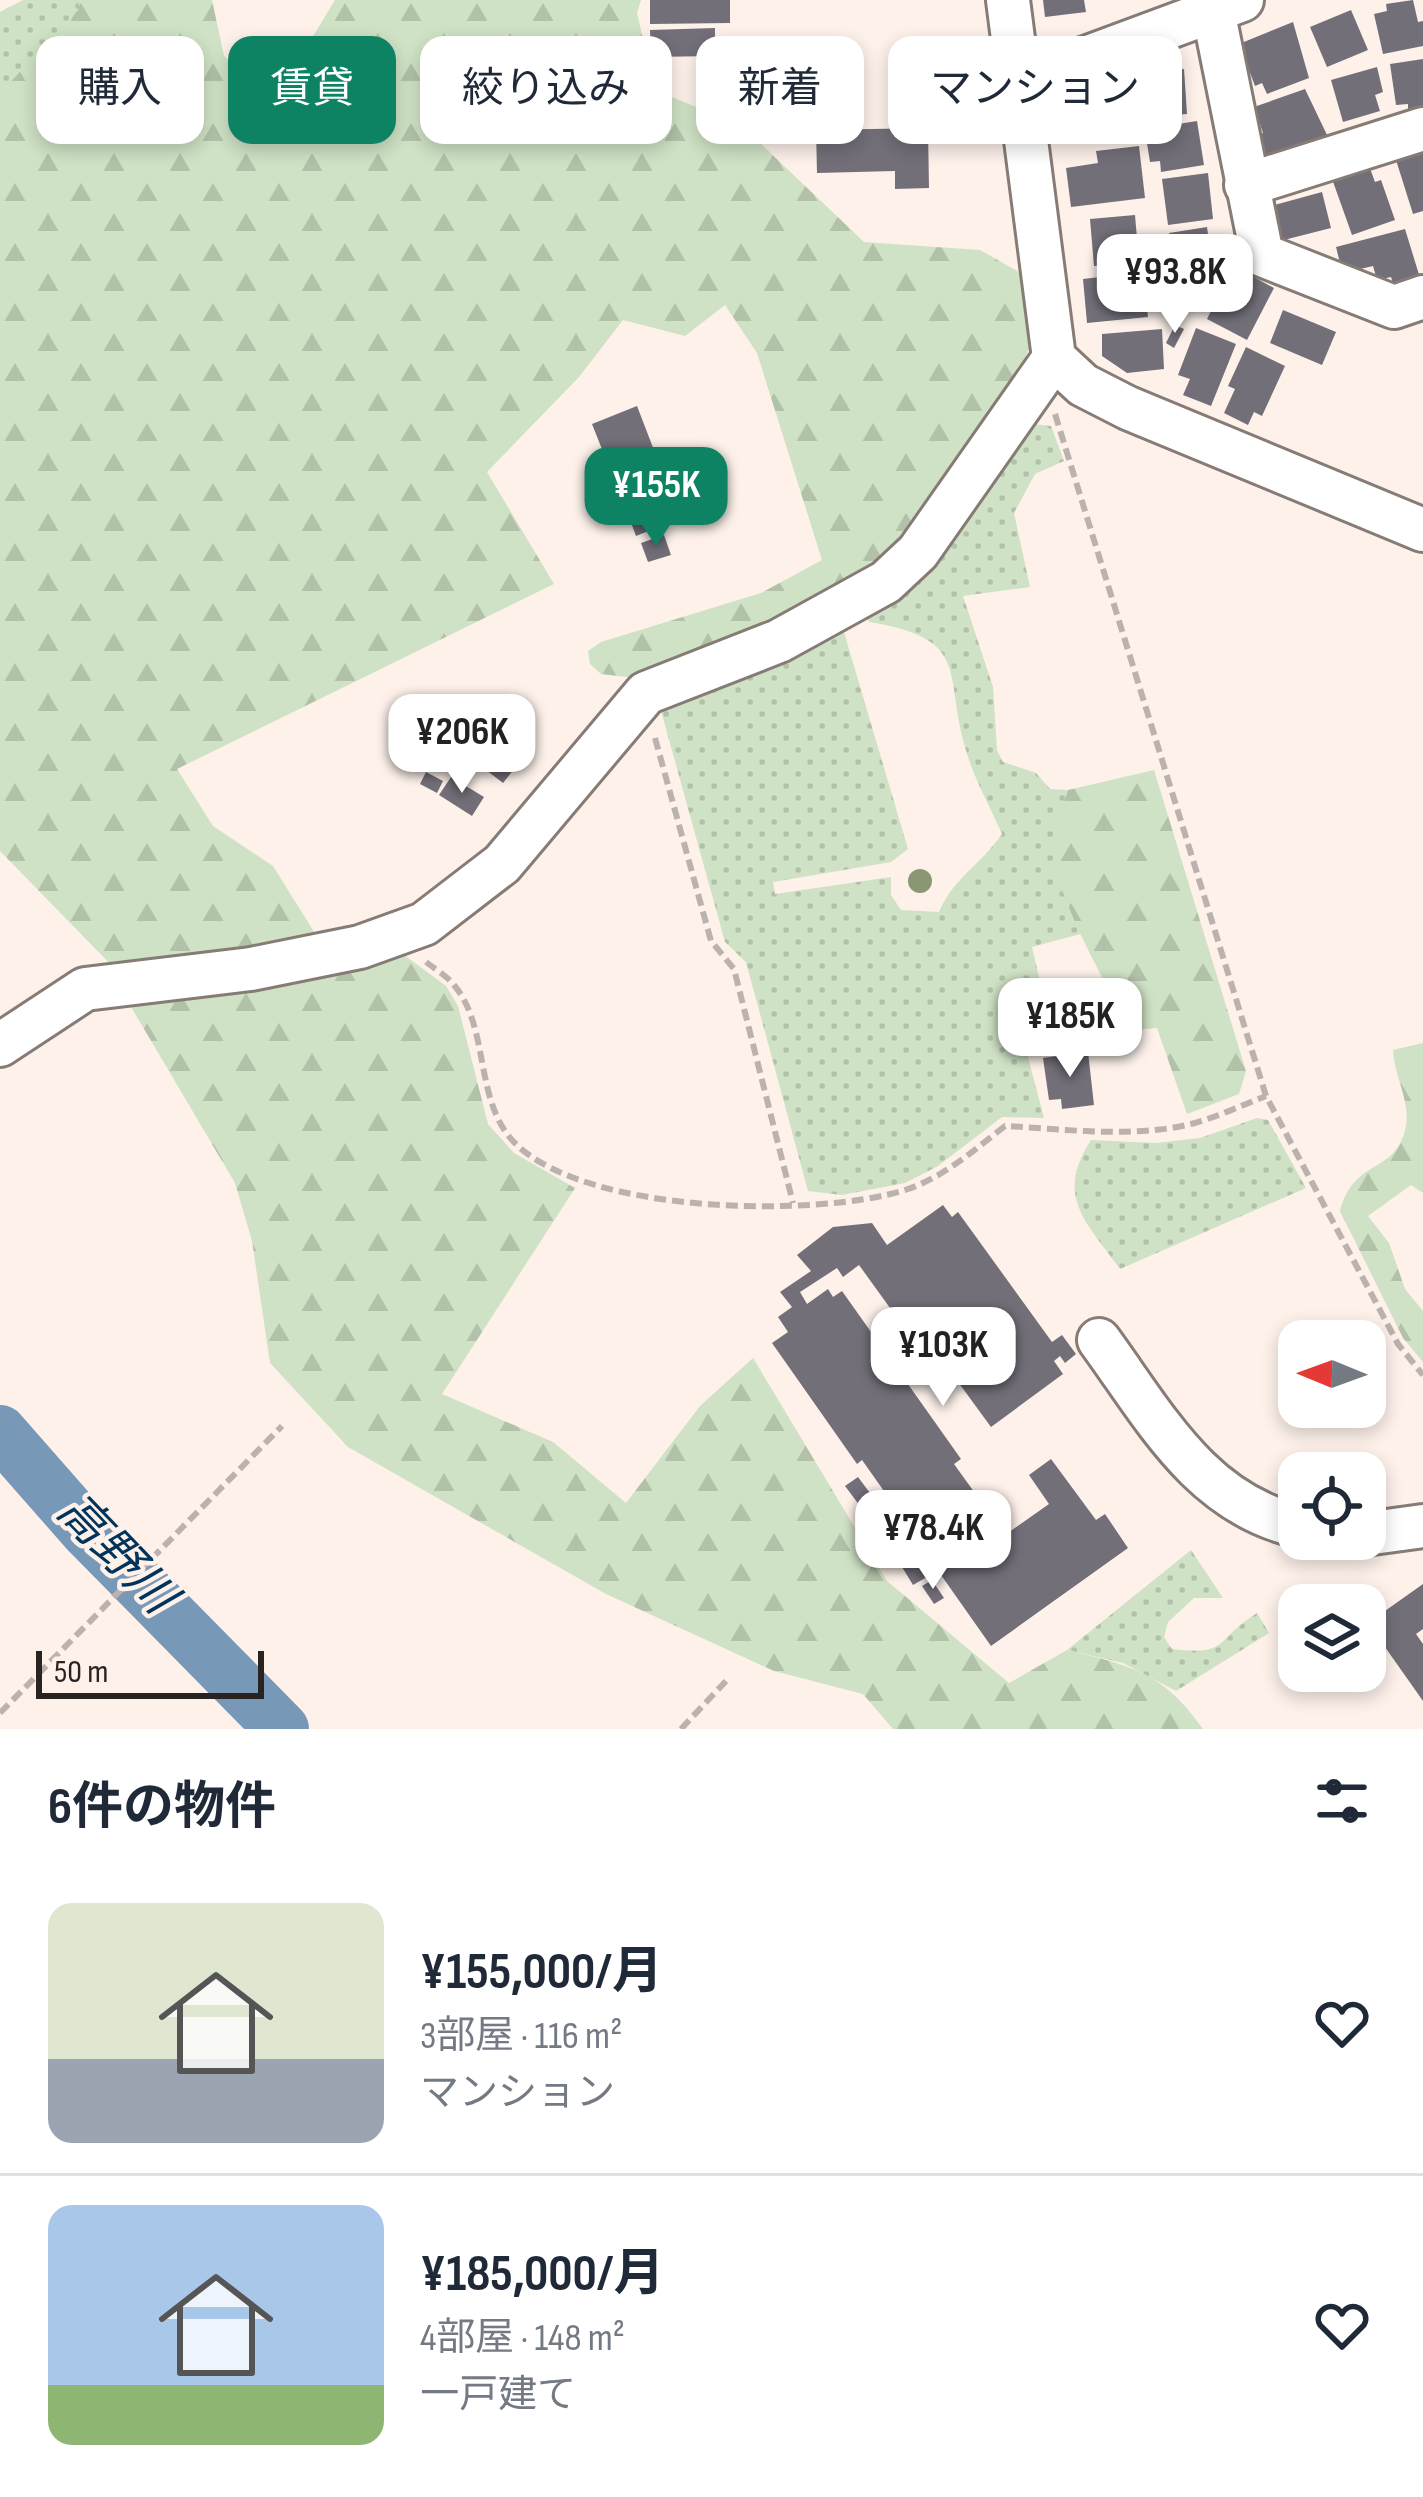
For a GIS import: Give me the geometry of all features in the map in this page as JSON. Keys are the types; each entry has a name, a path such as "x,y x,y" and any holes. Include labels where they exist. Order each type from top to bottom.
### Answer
{"street":[{"path":"1008,0 1014,36"},
{"path":"1140,36 1222,4 1246,185 1262,255 1394,307 1423,296"},
{"path":"1246,185 1423,130"},
{"path":"0,1045 85,989 251,969 395,937 440,914 502,864 646,693 779,641 886,581 918,552 1048,367 1027,144"},
{"path":"1048,367 1128,408 1423,530"},
{"path":"1099,1340 1176,1447 1209,1483 1239,1503 1278,1518"},
{"path":"1386,1531 1423,1526"}],"path":[{"path":"1048,367 1266,1096 1398,1344 1423,1375"},
{"path":"652,728 711,941 734,969 793,1203"},
{"path":"395,937 454,985 497,1118 517,1146 568,1176 618,1191 742,1208 848,1203 908,1189 946,1171 1005,1126 1154,1128 1193,1123 1266,1096"},
{"path":"0,1713 282,1426"},
{"path":"681,1729 726,1681"}],"green space":[{"path":"23,0 79,0 80,9 54,36 36,36 36,55 0,93 0,12"},
{"path":"79,0 212,0 228,60 228,144 396,144 396,36 313,36 335,0 641,0 637,13 642,36 420,36 420,144 672,144 672,97 696,107 696,144 761,144 864,242 980,250 1026,276 1031,343 1016,382 907,544 842,594 644,679 601,674 590,664 588,651 601,642 761,593 822,560 757,353 725,305 685,336 623,320 579,377 487,472 554,584 177,769 213,826 273,866 321,943 118,972 0,851 0,93 36,55 36,144 204,144 204,36 54,36 79,9"},
{"path":"1032,424 1051,426 1064,461 1035,474 1014,513 1030,587 963,596 993,687 997,750 1003,762 1036,773 1050,789 1068,790 1061,862 1084,933 1032,947 1053,1039 1025,1046 1044,1118 1002,1117 938,1166 905,1183 842,1195 808,1191 746,962 725,942 658,700 841,622 908,849 891,862 773,882 775,894 891,877 891,895 901,910 939,912 952,890 1002,834 968,758 952,679 939,649 902,629 869,622 864,610"},
{"path":"1154,770 1246,1071 1239,1094 1187,1114 1157,1028 1135,1030 1100,973 1076,925 1054,854 1068,790"},
{"path":"396,949 446,986 458,1006 488,1124 514,1153 575,1188 442,1394 553,1442 626,1503 700,1406 753,1358 887,1581 1009,1683 1067,1650 1110,1661 1160,1683 1203,1729 893,1729 863,1694 774,1671 606,1594 348,1447 270,1363 252,1241 235,1183 124,995"},
{"path":"1423,1043 1423,1193 1411,1185 1368,1216 1389,1243 1405,1289 1423,1311 1423,1362 1403,1338 1340,1211 1354,1183 1390,1156 1404,1134 1407,1113 1393,1050"},
{"path":"1257,1118 1268,1120 1306,1188 1120,1269 1087,1223 1075,1194 1080,1160 1091,1140 1156,1143 1200,1138"},
{"path":"1191,1550 1223,1598 1194,1598 1168,1622 1164,1637 1172,1649 1213,1648 1257,1613 1269,1633 1176,1691 1123,1663 1067,1650"}],"building":[{"path":"650,0 730,0 730,23 650,24"},
{"path":"1043,0 1084,0 1086,12 1045,17"},
{"path":"1413,0 1418,22 1423,21 1423,46 1383,54 1374,14 1387,11 1386,4"},
{"path":"1351,10 1368,50 1327,67 1310,27"},
{"path":"1293,22 1309,78 1267,94 1262,83 1255,86 1239,44"},
{"path":"715,28 715,36 696,36 696,56 672,57 672,36 650,36 650,30"},
{"path":"1423,59 1423,110 1408,112 1408,104 1396,105 1390,64"},
{"path":"1377,67 1383,92 1375,95 1380,111 1343,122 1331,80"},
{"path":"1182,69 1187,114 1182,114"},
{"path":"1305,89 1328,137 1263,159 1255,136 1263,133 1254,107"},
{"path":"1197,121 1204,165 1161,172 1160,161 1150,162 1147,144 1182,144 1182,123"},
{"path":"864,129 888,129 888,144 928,144 929,188 895,189 895,171 817,173 816,144 864,144"},
{"path":"1139,146 1145,198 1071,207 1066,168 1098,163 1096,151"},
{"path":"1423,152 1423,211 1413,214 1396,160"},
{"path":"1368,163 1375,182 1381,180 1395,220 1352,235 1331,176"},
{"path":"1208,173 1213,219 1168,225 1162,179"},
{"path":"1322,192 1331,228 1276,242 1267,207"},
{"path":"1135,215 1139,262 1094,266 1090,219"},
{"path":"1207,227 1215,285 1177,290 1169,233"},
{"path":"1405,229 1421,281 1394,287 1391,277 1377,280 1373,266 1356,270 1340,263 1336,247"},
{"path":"1243,271 1274,288 1247,340 1207,319 1221,291 1233,291"},
{"path":"1143,272 1148,317 1087,323 1083,279"},
{"path":"1283,310 1336,332 1322,365 1270,343"},
{"path":"1175,325 1184,329 1174,348 1166,343"},
{"path":"1196,328 1236,344 1211,406 1183,395 1190,379 1178,375"},
{"path":"1162,329 1164,369 1127,373 1102,356 1102,334"},
{"path":"1246,347 1285,366 1262,416 1254,412 1248,425 1224,413 1235,389 1228,386"},
{"path":"637,406 657,458 671,453 680,477 622,500 592,424"},
{"path":"684,486 691,502 675,509 679,519 636,536 626,509"},
{"path":"664,535 671,555 648,562 641,543"},
{"path":"500,725 530,749 503,783 473,760"},
{"path":"426,772 443,781 437,793 420,784"},
{"path":"451,777 484,797 472,816 439,795"},
{"path":"1088,1052 1094,1105 1062,1109 1061,1099 1049,1100 1043,1058"},
{"path":"943,1205 952,1217 958,1212 1052,1342 1062,1335 1076,1354 1065,1363 1060,1356 1054,1361 1063,1374 991,1427 942,1360 948,1356 937,1341 912,1358 893,1332 903,1326 859,1265 843,1277 837,1268 800,1292 807,1304 828,1289 833,1297 842,1291 961,1459 954,1464 1005,1535 1049,1504 1029,1475 1051,1459 1096,1520 1105,1514 1128,1548 991,1646 896,1511 888,1516 882,1507 891,1501 862,1460 857,1464 772,1343 788,1332 778,1317 792,1307 780,1292 811,1271 797,1255 833,1227 872,1223 887,1245"},
{"path":"858,1477 873,1497 860,1506 845,1486"},
{"path":"921,1556 932,1574 913,1585 902,1567"},
{"path":"932,1580 944,1598 934,1604 922,1586"},
{"path":"1423,1584 1423,1629 1416,1634 1423,1644 1423,1701 1386,1649 1386,1610"}],"waterway":[{"name":"高野川","path":"0,1432 86,1530 282,1729"}]}
